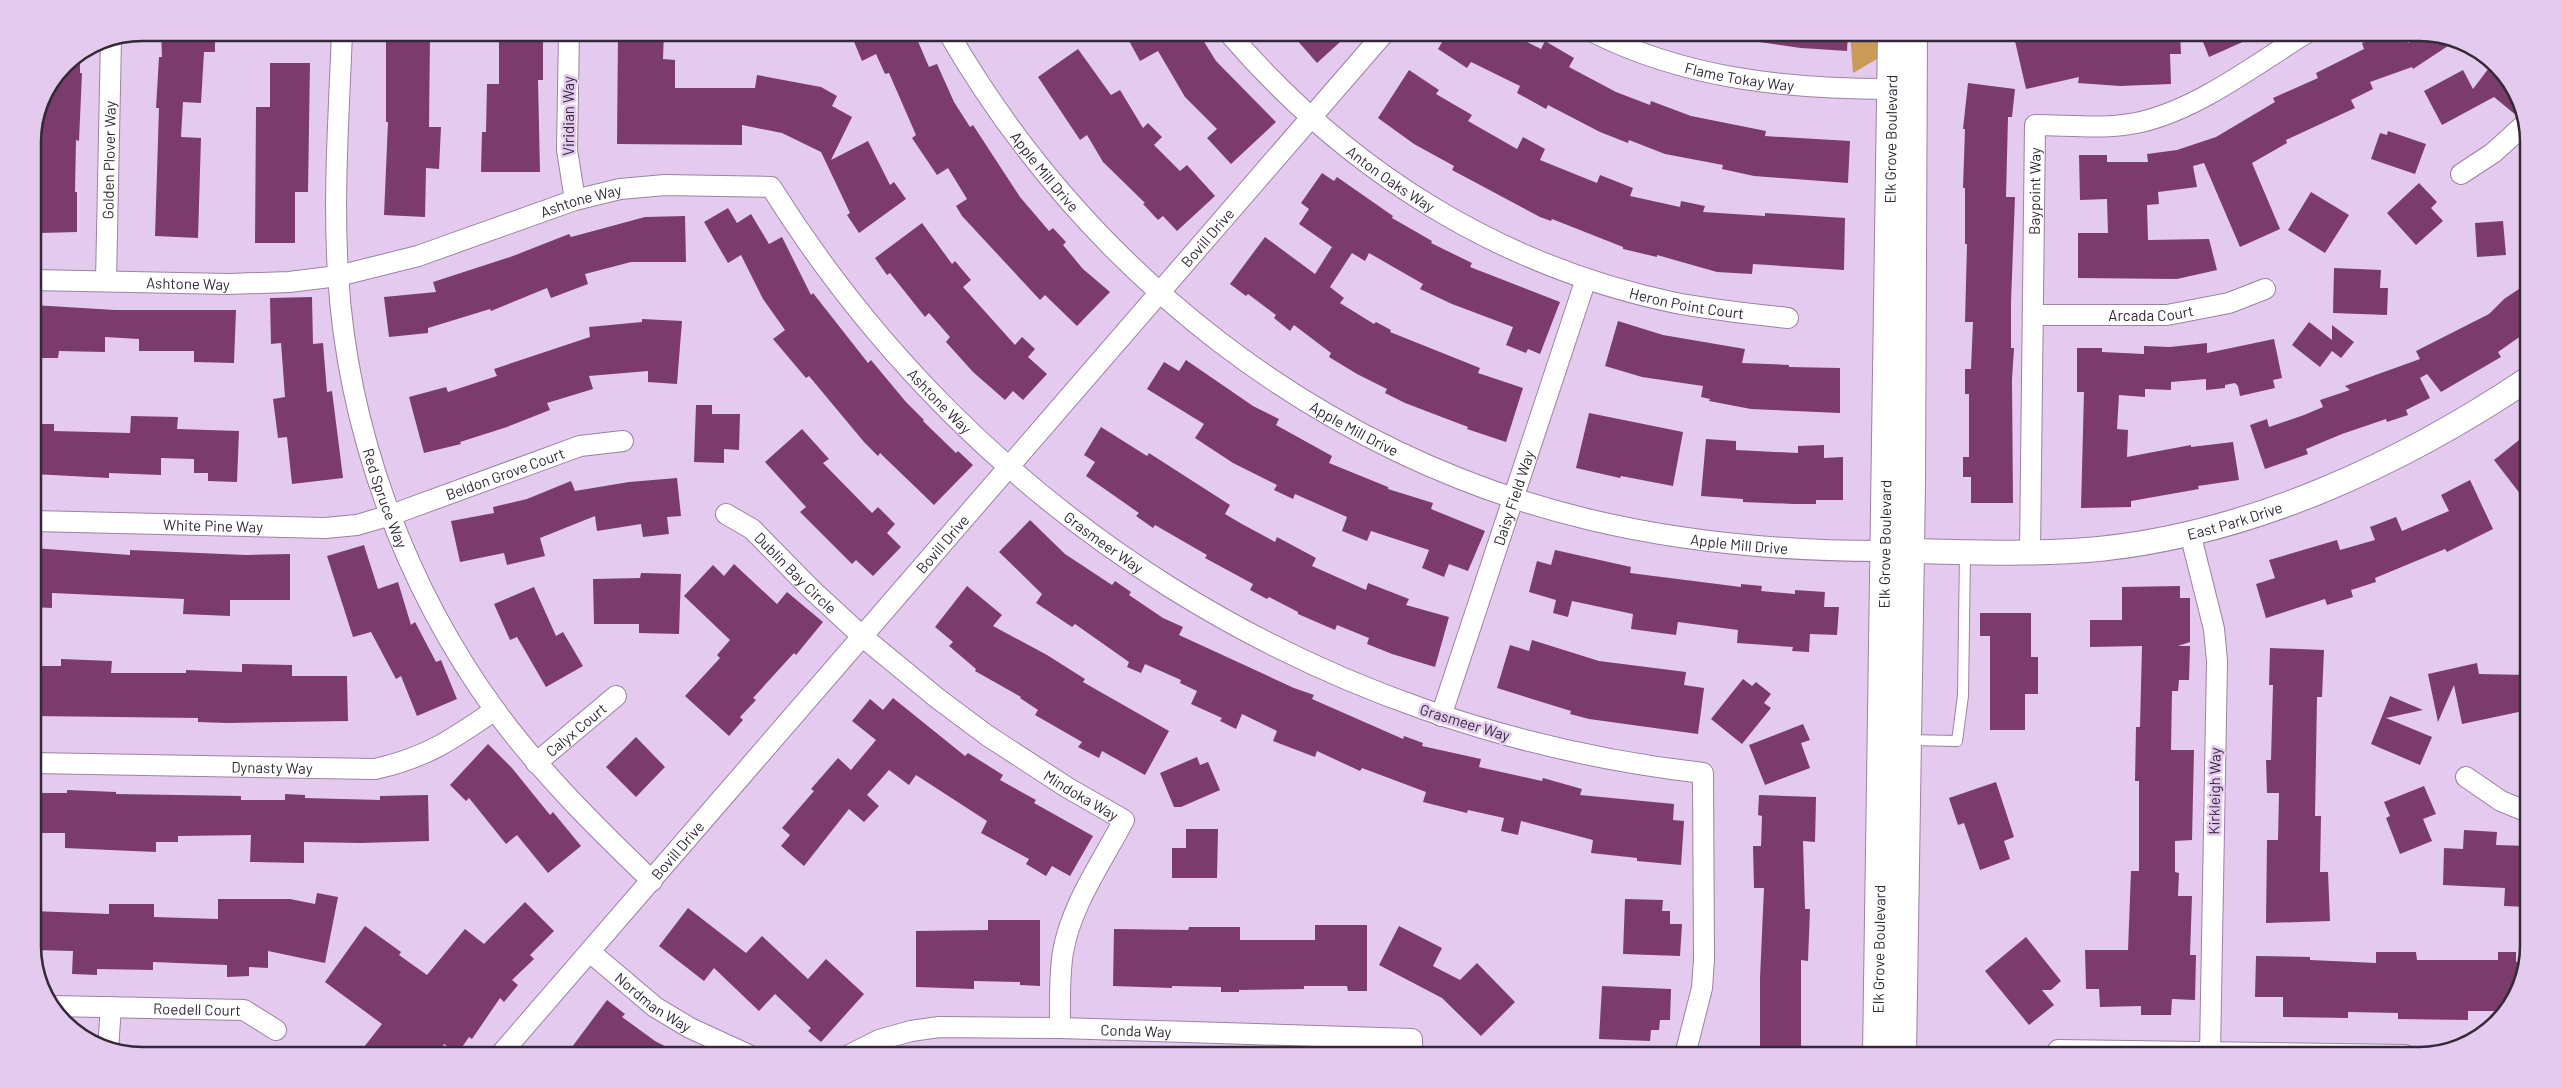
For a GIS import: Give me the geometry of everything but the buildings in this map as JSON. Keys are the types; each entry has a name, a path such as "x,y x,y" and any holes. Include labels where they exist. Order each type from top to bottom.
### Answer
{"main road":[{"name":"Elk Grove Boulevard","path":"1892,41 1897,551 1906,740 1902,1047"},
{"name":"Elk Grove Boulevard","path":"1877,1047 1897,551 1913,41"}],"street":[{"name":"Red Spruce Way","path":"342,41 335,221 338,276 345,341 360,414 391,515 408,557 438,620 495,710 536,763 595,827 652,881"},
{"name":"Viridian Way","path":"569,41 567,150 575,200"},
{"name":"Apple Mill Drive","path":"954,41 1012,133 1046,176 1100,237 1159,293 1223,345 1291,392 1338,420 1387,446 1454,475 1514,497 1589,519 1640,531 1717,543 1796,549 1897,551"},
{"name":"Anton Oaks Way","path":"1236,41 1259,69 1310,119 1364,162 1420,201 1480,235 1586,279"},
{"name":"Bovill Drive","path":"508,1047 1377,41"},
{"name":"Flame Tokay Way","path":"1614,41 1652,57 1690,69 1750,82 1810,88 1891,89"},
{"name":"Baypoint Way","path":"2030,552 2035,125 2114,126 2140,122 2164,115 2194,102 2281,41"},
{"name":"Golden Plover Way","path":"106,281 111,47"},
{"path":"2461,174 2494,153 2519,129"},
{"name":"Ashtone Way","path":"41,280 228,284 289,282 338,276 418,256 575,200 620,189 665,185 771,187 832,276 882,339 934,396 1008,468"},
{"name":"Heron Point Court","path":"1586,279 1675,302 1720,310 1788,318"},
{"name":"Daisy Field Way","path":"1441,716 1586,279"},
{"name":"Arcada Court","path":"2033,315 2167,315 2229,303 2265,289"},
{"name":"East Park Drive","path":"1897,551 2030,552 2099,549 2190,533 2275,508 2369,469 2459,423 2520,385"},
{"name":"Beldon Grove Court","path":"391,515 580,446 623,441"},
{"name":"Grasmeer Way","path":"1008,468 1072,520 1140,569 1210,613 1310,664 1362,687 1441,716 1498,734 1585,755 1702,773 1704,960 1702,988 1688,1047"},
{"name":"Dublin Bay Circle","path":"726,514 752,529 862,637"},
{"name":"White Pine Way","path":"41,521 325,528 357,525 391,515"},
{"name":"Kirkleigh Way","path":"2190,533 2214,629 2216,661 2210,1047"},
{"name":"Mindoka Way","path":"862,637 937,698 988,736 1068,788 1124,820 1073,918 1063,950 1060,1028"},
{"name":"Calyx Court","path":"536,763 616,696"},
{"name":"Dynasty Way","path":"41,763 375,769 400,764 425,755 442,746 495,710"},
{"path":"2466,777 2501,801 2520,809"},
{"name":"Nordman Way","path":"590,952 655,1007 690,1028 730,1047"},
{"name":"Roedell Court","path":"61,1006 244,1010 276,1030"},
{"path":"108,1041 110,1007"},
{"name":"Conda Way","path":"866,1047 879,1040 939,1027 1060,1028 1412,1039 1412,1047"}],"lane":[{"path":"1906,740 1957,741 1963,696 1965,552"}],"shaded area":[{"path":"1851,41 1877,41 1877,59 1853,73"}]}
